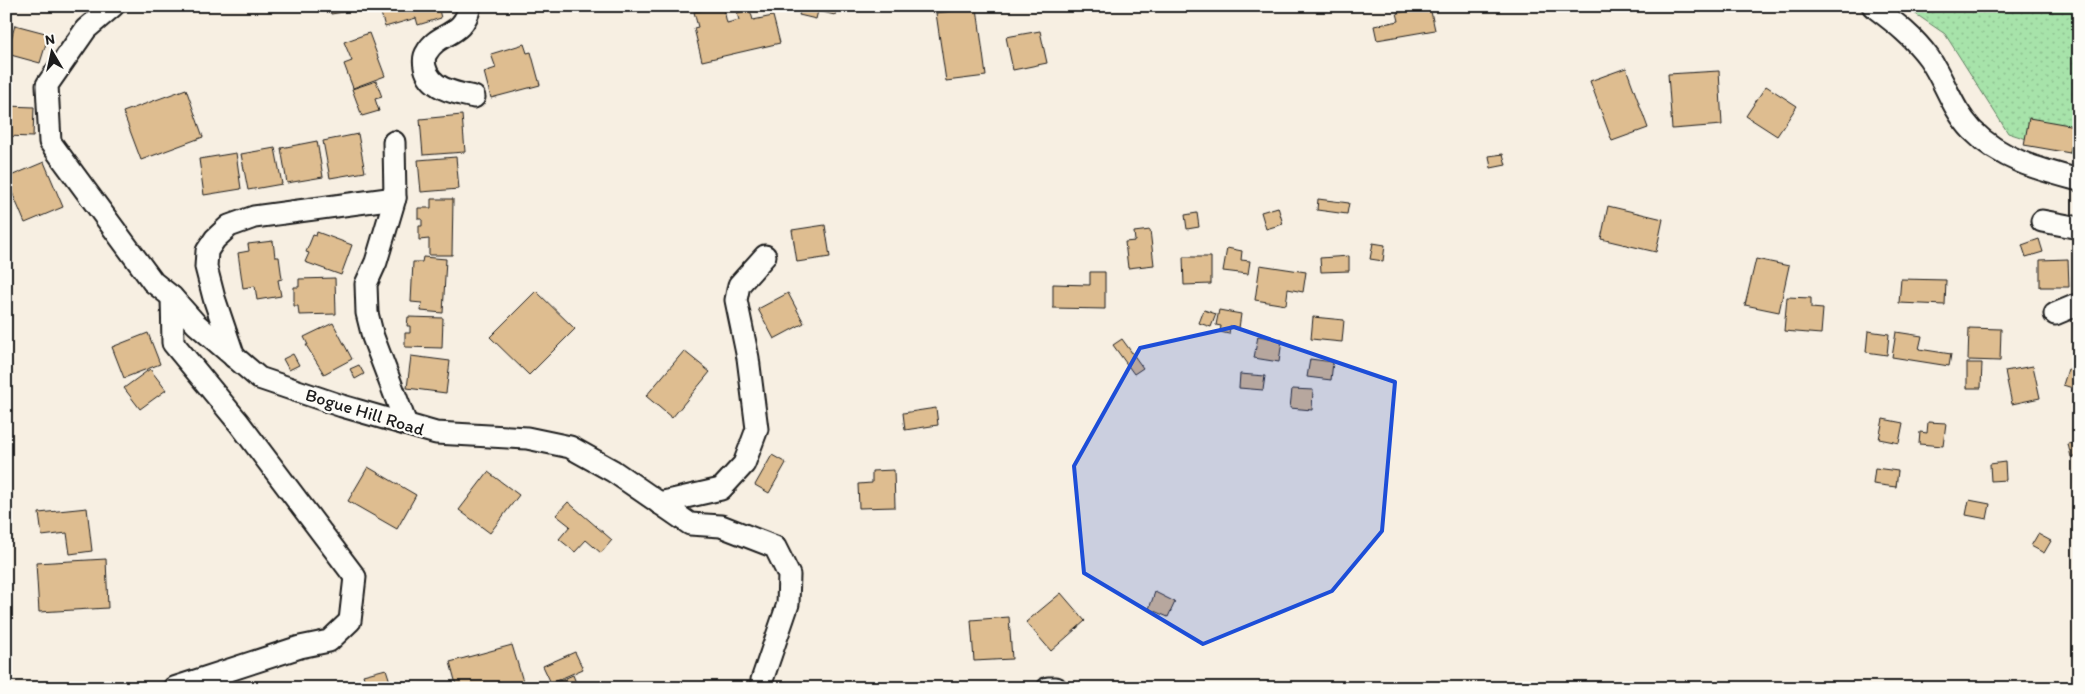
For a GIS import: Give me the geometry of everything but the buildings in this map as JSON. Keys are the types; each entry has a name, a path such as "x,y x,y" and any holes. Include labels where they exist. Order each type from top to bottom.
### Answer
{"street":[{"name":"Bogue Hill Road","path":"113,6 86,29 47,85 50,142 153,282 172,298 196,324 259,378 342,406 436,433 526,438 570,448 612,471 690,524 721,526 776,547 789,574 788,604 762,680 762,688"},
{"path":"470,6 467,17 462,24 427,52 424,62 426,72 432,82 450,92 474,97"},
{"path":"1873,6 1906,31 1930,59 1947,95 1972,130 1995,149 2024,165 2079,180"},
{"path":"394,142 395,198 376,262 366,284 367,313 373,337 406,424"},
{"path":"234,357 214,298 206,267 207,251 215,239 229,226 254,217 395,198"},
{"path":"2042,221 2079,228"},
{"path":"659,503 721,489 744,464 756,429 752,382 736,300 739,285 765,256"},
{"path":"172,298 173,343 239,423 355,577 350,621 329,641 300,647 174,688"},
{"path":"2055,314 2079,304"},
{"path":"1048,688 1056,688"}],"highlighted area":[{"path":"1234,327 1395,382 1382,531 1332,591 1203,644 1084,573 1074,466 1140,348"}],"green space":[{"path":"1904,6 2079,6 2079,156 2008,133 1945,34"}]}
